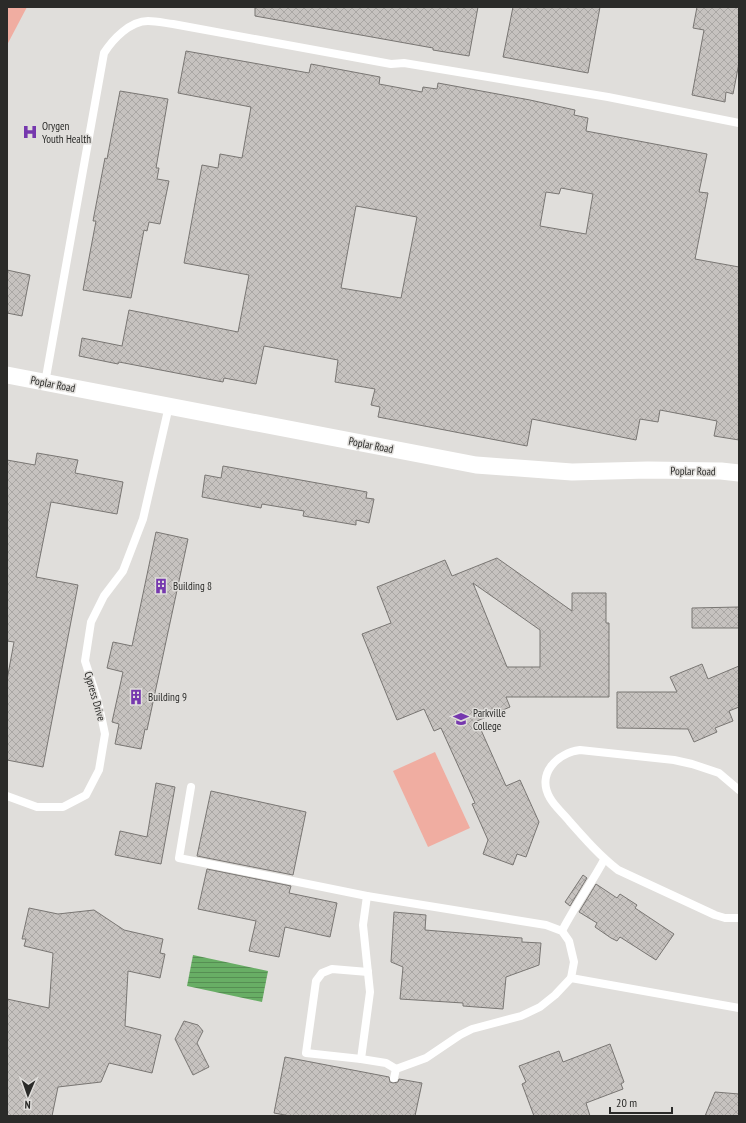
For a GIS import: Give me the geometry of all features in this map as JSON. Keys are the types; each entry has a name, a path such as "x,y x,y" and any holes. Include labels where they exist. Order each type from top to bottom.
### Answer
{"street":[{"name":"Poplar Road","path":"7,376 476,465 572,472 648,470 721,471 739,473"}],"lane":[{"path":"45,383 82,169 104,53 111,41 129,27 146,21 173,24 391,64 404,63 608,97 739,123"},
{"name":"Cypress Drive","path":"7,796 37,807 63,807 86,795 99,770 105,734 98,701 85,662 91,622 104,596 124,571 143,519 169,406"},
{"path":"739,790 719,773 692,764 674,760 580,750 570,751 553,762 547,777 547,792 554,804 604,860 618,870 639,881 710,913 725,918 739,918"},
{"path":"191,787 179,858 367,896 546,925 562,931 569,941 574,962 571,978 555,995 540,1007 520,1016 472,1029 426,1058 396,1069"},
{"path":"562,931 604,860"},
{"path":"361,1059 370,992 363,925 367,896"},
{"path":"368,972 332,969 322,972 316,981 306,1053 386,1063 396,1069"},
{"path":"571,978 739,1008"},
{"path":"394,1078 396,1069"}],"shaded area":[{"path":"7,7 27,7 7,45"},
{"path":"435,752 470,828 428,847 393,771"},
{"path":"193,955 268,971 262,1002 187,986"}],"building":[{"path":"255,7 478,7 469,56 433,50 433,48 255,16"},
{"path":"513,7 600,7 588,73 503,57"},
{"path":"697,7 739,7 739,63 733,94 726,92 725,102 692,95 704,30 693,28"},
{"path":"186,51 309,73 311,64 380,77 379,84 422,92 423,87 437,89 438,83 575,110 574,115 588,118 586,131 707,154 699,192 708,193 695,259 739,267 739,440 714,436 717,421 660,410 658,422 640,419 636,440 532,419 527,446 378,417 380,407 371,405 375,389 335,382 338,360 264,346 256,384 224,378 223,382 119,362 118,364 79,356 82,338 122,346 129,310 238,332 249,275 184,263 202,165 218,168 220,154 242,158 251,107 178,93","holes":["561,188 593,194 586,234 540,226 546,192 559,194","356,206 417,217 401,298 341,288"]},
{"path":"120,91 168,99 156,168 159,168 157,179 169,181 160,224 149,222 147,231 144,230 131,298 83,290 96,221 93,221"},
{"path":"7,270 30,275 22,316 7,313"},
{"path":"37,453 78,460 75,473 123,482 117,514 51,502 36,577 78,585 43,767 7,760 7,680 14,642 7,641 7,460 35,465"},
{"path":"223,466 367,492 366,498 374,499 369,523 356,520 356,525 303,516 304,511 262,504 261,508 202,497 205,475 221,478"},
{"path":"156,532 188,539 147,730 145,729 141,749 115,744 119,724 112,722 123,672 107,668 113,642 132,646"},
{"path":"497,558 572,611 572,593 606,593 606,623 609,623 609,697 506,697 510,707 477,721 506,786 520,780 539,822 526,857 517,854 513,865 483,854 488,840 472,804 475,803 441,728 434,731 424,709 397,720 362,634 391,623 377,587 445,560 452,576","holes":["473,583 540,630 540,667 507,667"]},
{"path":"739,607 739,628 692,628 692,608"},
{"path":"702,664 708,679 739,666 739,707 729,711 733,721 715,728 717,732 694,742 688,729 617,728 617,692 677,692 670,677"},
{"path":"156,783 175,787 161,864 115,855 120,831 147,837"},
{"path":"211,791 306,812 293,875 197,856"},
{"path":"207,869 291,886 289,893 337,903 330,937 285,927 279,957 249,951 256,921 198,909"},
{"path":"583,875 587,878 570,906 565,902"},
{"path":"596,884 617,898 620,894 637,905 635,908 674,934 656,960 620,937 617,941 611,938 595,927 597,923 579,912"},
{"path":"29,908 58,914 94,910 124,930 163,939 160,953 165,954 160,978 128,971 125,1026 161,1035 152,1073 109,1063 101,1082 58,1087 52,1116 7,1116 7,999 49,1008 53,953 24,946 26,939 22,939"},
{"path":"394,912 426,915 425,930 522,938 522,942 541,943 539,965 506,977 503,1009 463,1006 463,1003 400,999 403,967 391,962"},
{"path":"184,1021 198,1025 203,1031 197,1043 209,1067 193,1075 175,1039"},
{"path":"610,1044 624,1082 621,1084 623,1089 586,1103 590,1116 534,1116 522,1084 526,1082 519,1066 559,1051 563,1062"},
{"path":"285,1057 389,1077 390,1082 393,1083 398,1082 399,1079 422,1083 415,1116 290,1116 274,1113"},
{"path":"715,1092 739,1094 739,1116 705,1116"}],"place":[{"name":"Orygen Youth Health","path":"30,132"},
{"name":"Building 8","path":"161,586"},
{"name":"Building 9","path":"136,697"},
{"name":"Parkville College","path":"461,719"}]}
